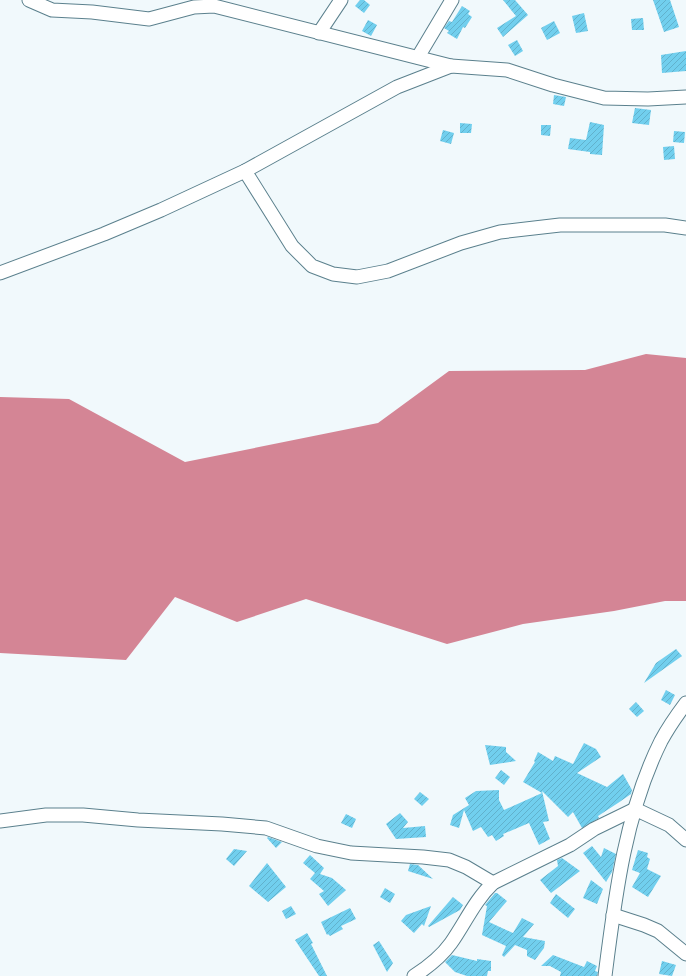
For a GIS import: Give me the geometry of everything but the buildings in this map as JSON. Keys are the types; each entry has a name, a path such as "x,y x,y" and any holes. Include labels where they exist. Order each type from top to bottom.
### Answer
{"street":[{"path":"29,0 52,10 92,12 149,20 194,7 214,6 451,66 507,70 553,85 604,98 648,99 686,97"},
{"path":"319,33 342,0"},
{"path":"418,57 452,0"},
{"path":"0,273 126,225 161,210 245,171 396,87 451,66"},
{"path":"245,171 292,246 312,266 332,274 357,277 388,271 461,243 500,232 560,225 665,225 686,228"},
{"path":"605,976 613,915 635,809 643,783 661,741 686,703"},
{"path":"635,809 669,825 686,840"},
{"path":"414,976 437,959 446,949 483,893 493,883 570,845 594,829 635,809"},
{"path":"0,822 46,815 83,815 266,828 317,846 350,853 423,857 448,860 466,867 493,883"},
{"path":"613,915 658,931 686,954"}],"shaded area":[{"path":"646,354 686,358 686,601 665,601 614,611 523,624 447,644 306,599 237,622 175,597 126,660 0,653 0,397 69,399 185,462 378,423 449,371 585,370"}]}
